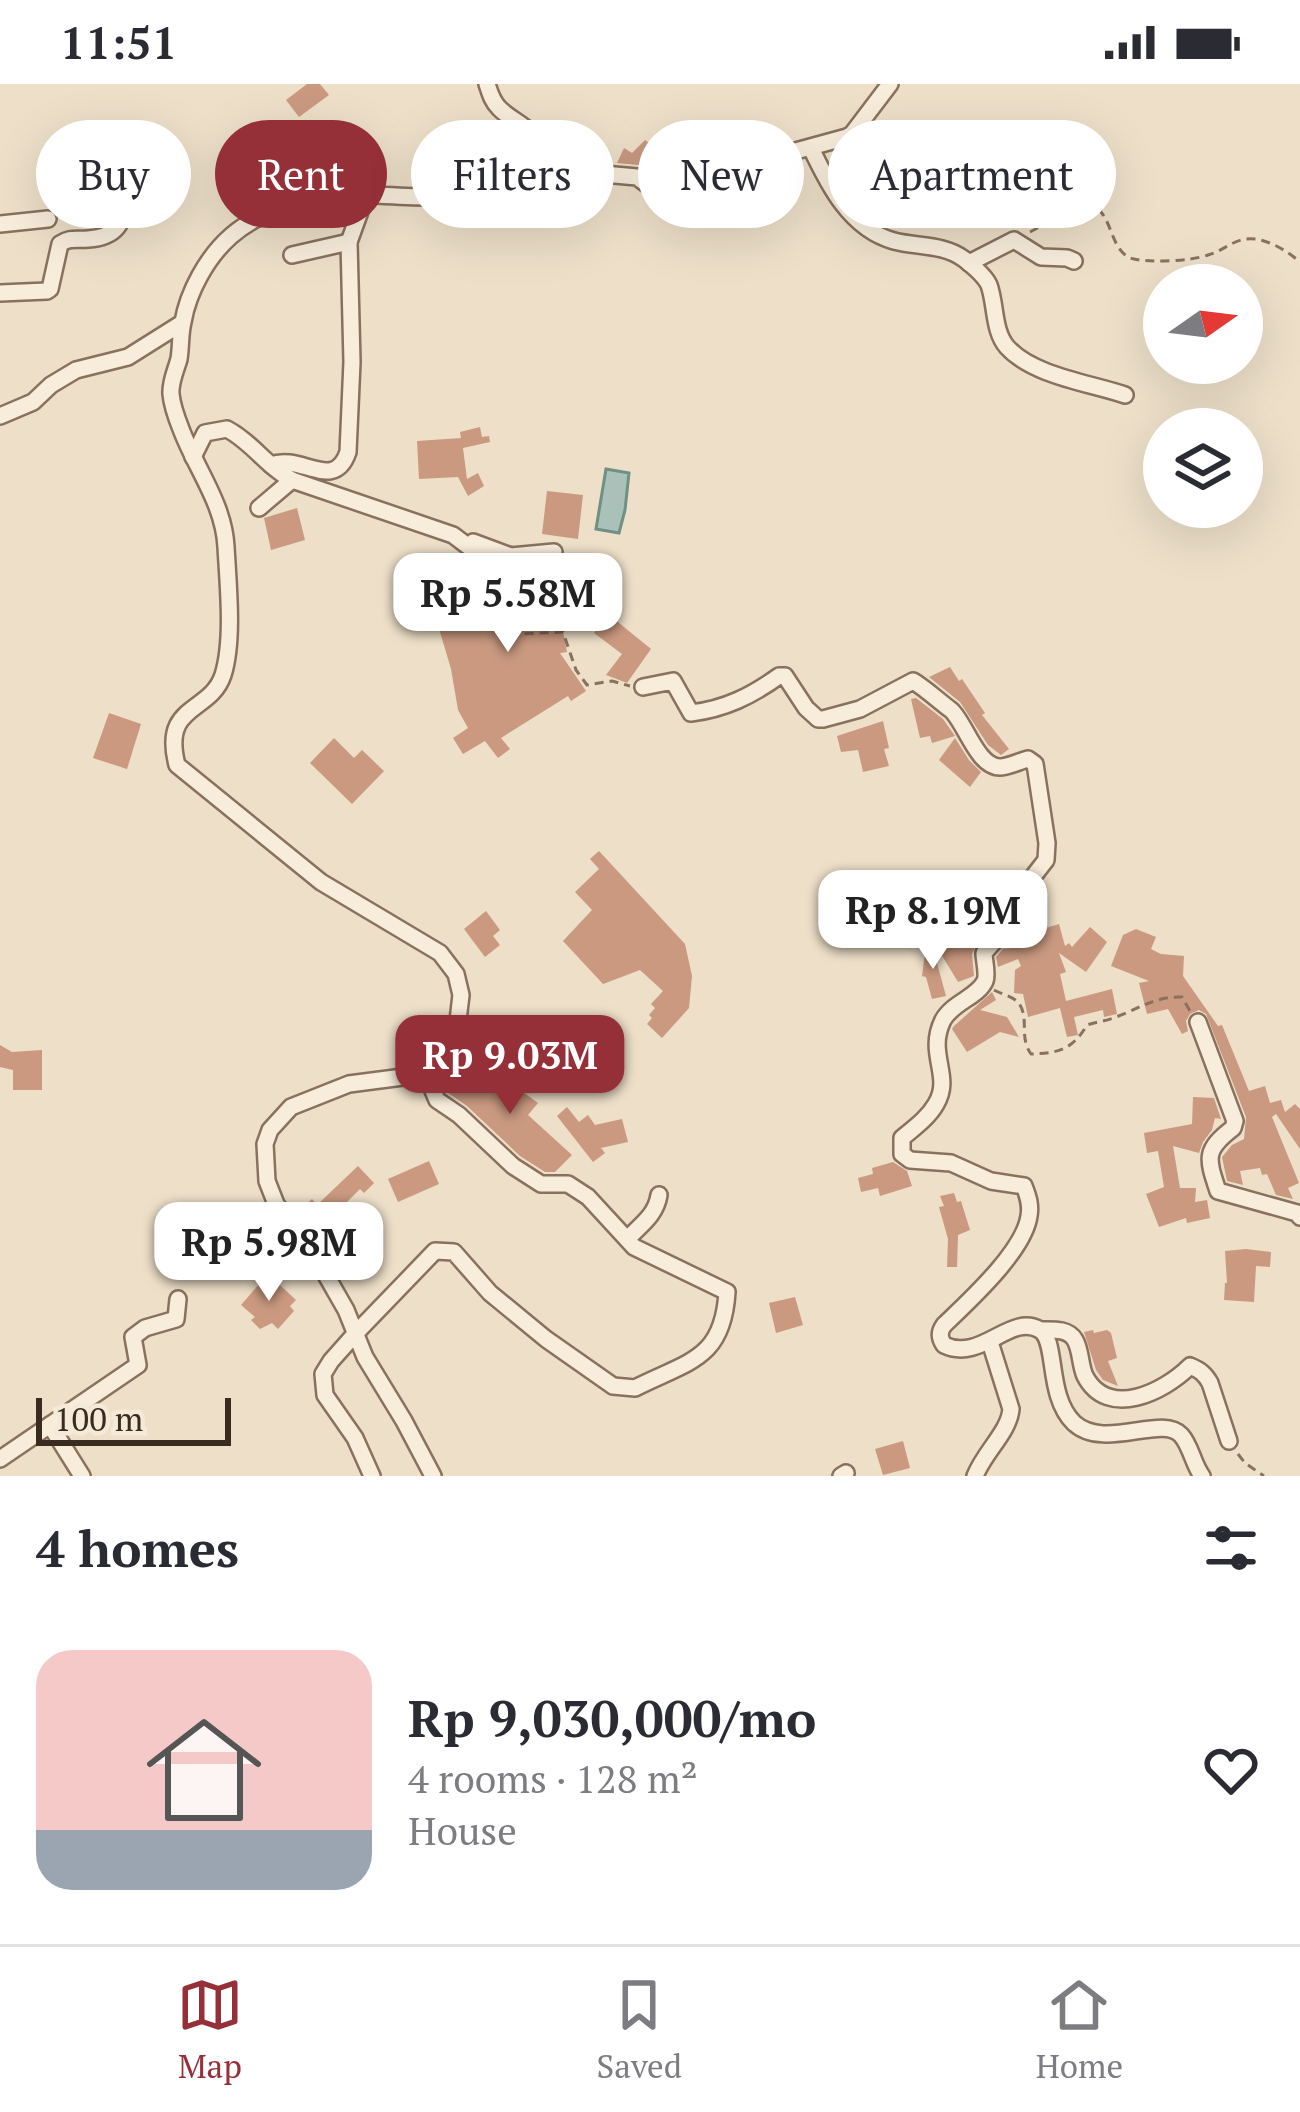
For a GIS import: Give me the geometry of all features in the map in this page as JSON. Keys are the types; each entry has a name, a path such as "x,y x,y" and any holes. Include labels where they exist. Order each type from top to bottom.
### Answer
{"street":[{"path":"487,84 494,103 514,120"},
{"path":"614,174 637,177 660,188 811,148 852,134 890,84"},
{"path":"811,148 828,184 857,220 890,240 956,254 969,263 988,282 1005,345 1022,359 1125,395"},
{"path":"0,224 36,220"},
{"path":"0,293 47,291 60,244 68,238 113,234 118,228"},
{"path":"242,228 214,254 189,297 170,392 193,457 222,513 226,561 226,660 221,681 180,720 173,750 177,765 321,882 440,952 457,974 458,1025 448,1059 426,1074 349,1084 291,1107 270,1130 265,1144 276,1204 322,1268 365,1357 433,1476"},
{"path":"271,465 285,462 328,472 338,470 345,461 352,362 349,242 354,228"},
{"path":"969,263 1014,240 1044,258 1074,261"},
{"path":"292,255 349,242"},
{"path":"0,415 33,402 76,370 138,353 182,323"},
{"path":"193,457 205,433 227,428 292,480 512,556 554,552"},
{"path":"260,508 292,480"},
{"path":"453,535 498,568"},
{"path":"643,687 673,681 691,713 735,703 785,676 806,708 823,719 860,709 913,681 952,711 987,762 1000,767 1030,759 1036,768 1048,843 1046,860 1029,881 1014,919 984,953 986,979 944,1018 935,1048 942,1090 935,1106 901,1144 908,1160 951,1163 992,1181 1024,1186 1029,1216 994,1276 939,1331 944,1345 952,1349 974,1348 1008,1330 1060,1330 1074,1339 1088,1381 1107,1398 1158,1390 1190,1366 1205,1374 1210,1383 1229,1441"},
{"path":"1198,1022 1234,1121 1233,1128 1214,1143 1209,1160 1218,1191 1300,1217"},
{"path":"372,1476 355,1438 325,1395 326,1368 431,1253 454,1252 490,1293 546,1339 625,1389 699,1357 717,1339 725,1317 727,1292 647,1256 588,1197 568,1184 542,1184 513,1166 437,1100 426,1074"},
{"path":"627,1239 649,1218 658,1195"},
{"path":"0,1459 138,1366 133,1337 176,1319 178,1299"},
{"path":"1040,1330 1052,1351 1056,1393 1072,1422 1109,1436 1174,1430 1202,1476"},
{"path":"975,1476 1010,1420 1011,1409 990,1342"},
{"path":"50,1425 82,1476"}],"path":[{"path":"1014,240 1088,205 1102,212 1118,248 1133,259 1183,261 1254,239 1287,251 1300,262"},
{"path":"491,592 502,601 506,615 519,620 521,634 563,632 569,655 587,685 612,681 643,687"},
{"path":"986,979 996,992 1021,1006 1024,1043 1031,1054 1062,1049 1077,1042 1087,1025 1175,996 1181,997 1198,1022"},
{"path":"1229,1441 1245,1463 1264,1476"}],"shaded area":[{"path":"606,469 629,473 619,533 596,529"}],"building":[{"path":"307,84 320,84 329,95 299,117 286,100"},
{"path":"638,147 638,165 617,163 624,148 632,153"},
{"path":"480,427 482,437 489,436 490,442 463,448 467,479 478,473 484,486 468,496 458,477 419,479 417,441 461,438 460,432"},
{"path":"547,491 583,495 578,539 542,534"},
{"path":"297,508 305,540 271,550 264,518"},
{"path":"562,567 595,578 584,617 561,621 567,652 560,653 586,691 571,701 568,696 501,738 510,749 498,758 485,741 463,754 453,738 468,728 458,710 437,622 424,606 466,571 488,597 488,614 512,617 509,595 548,589 547,583 563,581"},
{"path":"608,614 651,649 627,683 606,675 622,654 594,633"},
{"path":"950,667 1009,749 1001,755 988,745 960,702 929,677"},
{"path":"911,699 943,719 955,736 932,743 930,736 920,738"},
{"path":"109,713 141,724 127,769 93,758"},
{"path":"883,721 889,766 863,772 858,750 841,752 837,736"},
{"path":"334,738 354,758 362,750 384,771 352,804 310,763"},
{"path":"955,738 981,772 970,787 939,760"},
{"path":"599,851 685,944 692,976 689,1008 662,1038 647,1024 655,1008 651,1004 663,991 640,970 603,984 563,941 592,910 575,892 599,869 590,859"},
{"path":"486,911 500,930 493,936 500,945 485,957 464,929"},
{"path":"1026,922 1032,924 1029,933 1059,924 1065,946 1072,947 1090,927 1107,942 1086,972 1059,953 1066,972 1060,974 1066,1001 1112,989 1117,1014 1104,1017 1103,1010 1074,1017 1078,1035 1067,1037 1060,1008 1028,1017 1023,994 1014,993 1015,970 1021,966 1018,959 998,967 996,957 1012,948"},
{"path":"1136,929 1156,937 1151,949 1184,956 1183,976 1218,1026 1222,1025 1249,1091 1265,1086 1270,1103 1281,1100 1285,1112 1295,1104 1300,1109 1300,1149 1276,1114 1272,1117 1299,1183 1288,1188 1293,1199 1276,1195 1260,1168 1240,1171 1243,1185 1227,1181 1222,1157 1244,1139 1246,1117 1206,1014 1199,1010 1190,1014 1188,1031 1182,1034 1168,1009 1147,1014 1139,983 1149,981 1111,966 1123,935"},
{"path":"928,930 946,996 932,999 922,976"},
{"path":"943,930 962,930 962,946 976,944 974,976 958,982 935,944 943,945"},
{"path":"992,992 996,1000 980,1010 1007,1017 1019,1037 1000,1032 967,1052 952,1029"},
{"path":"0,1045 12,1052 42,1050 42,1090 13,1090 13,1070 0,1067"},
{"path":"483,1063 538,1103 528,1115 572,1155 555,1172 545,1172 520,1156 447,1092 453,1076 466,1086"},
{"path":"1193,1097 1214,1098 1221,1119 1215,1118 1199,1153 1173,1146 1180,1188 1196,1188 1195,1202 1207,1200 1210,1218 1187,1223 1186,1218 1159,1227 1146,1194 1164,1187 1158,1151 1147,1153 1144,1133 1192,1124"},
{"path":"567,1107 579,1122 588,1115 595,1125 622,1119 628,1142 601,1148 605,1153 593,1162 557,1116"},
{"path":"429,1161 439,1184 398,1202 388,1179"},
{"path":"893,1162 907,1171 912,1186 880,1196 878,1188 861,1192 858,1178"},
{"path":"358,1166 374,1183 364,1193 360,1189 316,1240 297,1212 312,1199 317,1205"},
{"path":"954,1193 970,1230 958,1235 957,1267 947,1267 948,1239 940,1196"},
{"path":"1225,1251 1271,1252 1270,1267 1256,1266 1254,1302 1224,1300"},
{"path":"268,1274 296,1300 290,1306 294,1311 278,1329 272,1323 260,1329 241,1305"},
{"path":"795,1297 803,1325 776,1333 769,1303"},
{"path":"1084,1332 1111,1333 1117,1358 1108,1361 1118,1386 1103,1380 1096,1370"},
{"path":"903,1441 910,1468 883,1475 875,1449"}]}
